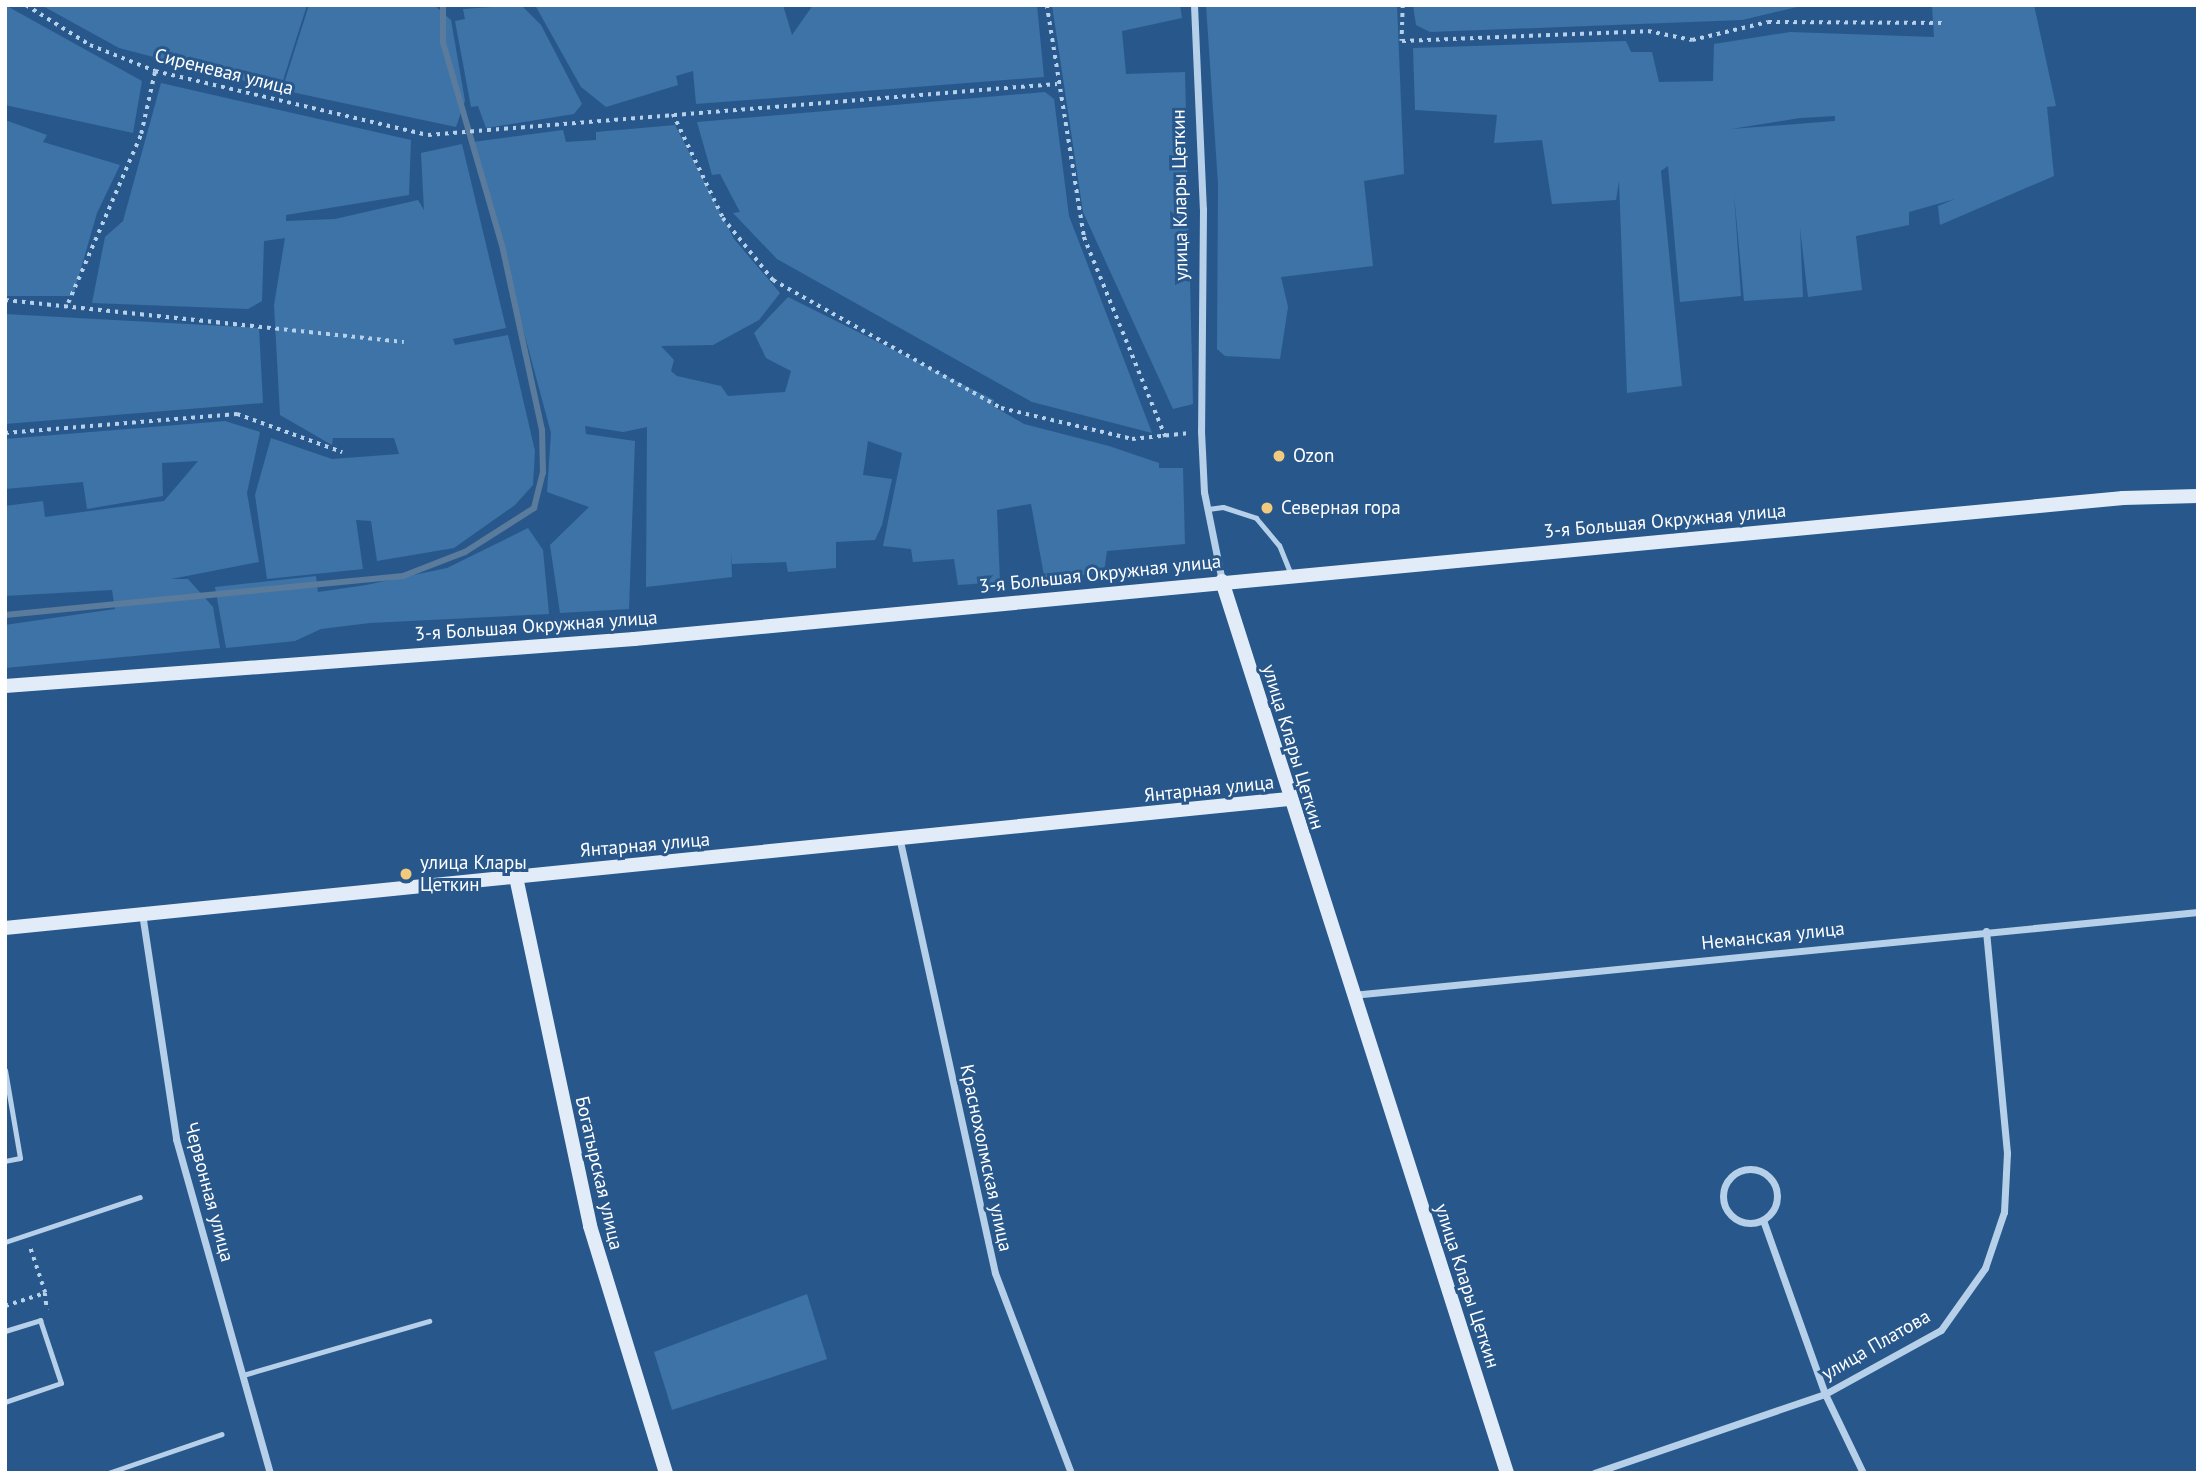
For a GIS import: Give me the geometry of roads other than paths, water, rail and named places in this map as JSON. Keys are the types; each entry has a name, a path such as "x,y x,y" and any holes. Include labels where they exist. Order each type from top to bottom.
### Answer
{"street":[{"name":"улица Клары Цеткин","path":"1194,5 1203,209 1201,431 1208,509 1222,581 1351,995 1507,1473"},
{"name":"3-я Большая Окружная улица","path":"5,686 634,639 1291,574 2123,498 2198,496"},
{"name":"Янтарная улица","path":"5,928 900,841 1289,799"},
{"name":"Краснохолмская улица","path":"900,841 995,1273 1071,1473"},
{"name":"Богатырская улица","path":"516,877 590,1226 666,1473"},
{"name":"Неманская улица","path":"1351,995 2198,912"},
{"name":"Червонная улица","path":"142,913 176,1139 270,1473"},
{"name":"улица Платова","path":"1594,1473 1825,1394 1941,1330 1985,1268 2004,1212 2007,1153 1986,931"},
{"path":"1756,1170 1773,1182 1775,1207 1763,1220 1741,1222 1725,1207 1724,1188 1740,1171 1756,1170"},
{"path":"1763,1220 1825,1394 1863,1473"}],"lane":[{"path":"1208,509 1223,507 1256,518 1279,545 1291,574"},
{"path":"5,1070 20,1158 5,1161"},
{"path":"5,1242 140,1197"},
{"path":"5,1331 40,1320 61,1383 5,1402"},
{"path":"243,1375 429,1321"},
{"path":"108,1473 222,1434"}],"waterway":[{"path":"5,615 403,576 465,552 534,508 543,473 542,430 503,249 443,43 443,5"}],"place":[{"name":"Ozon","path":"1279,456"},
{"name":"Северная гора","path":"1267,508"},
{"name":"улица Клары Цеткин","path":"406,874"}]}
